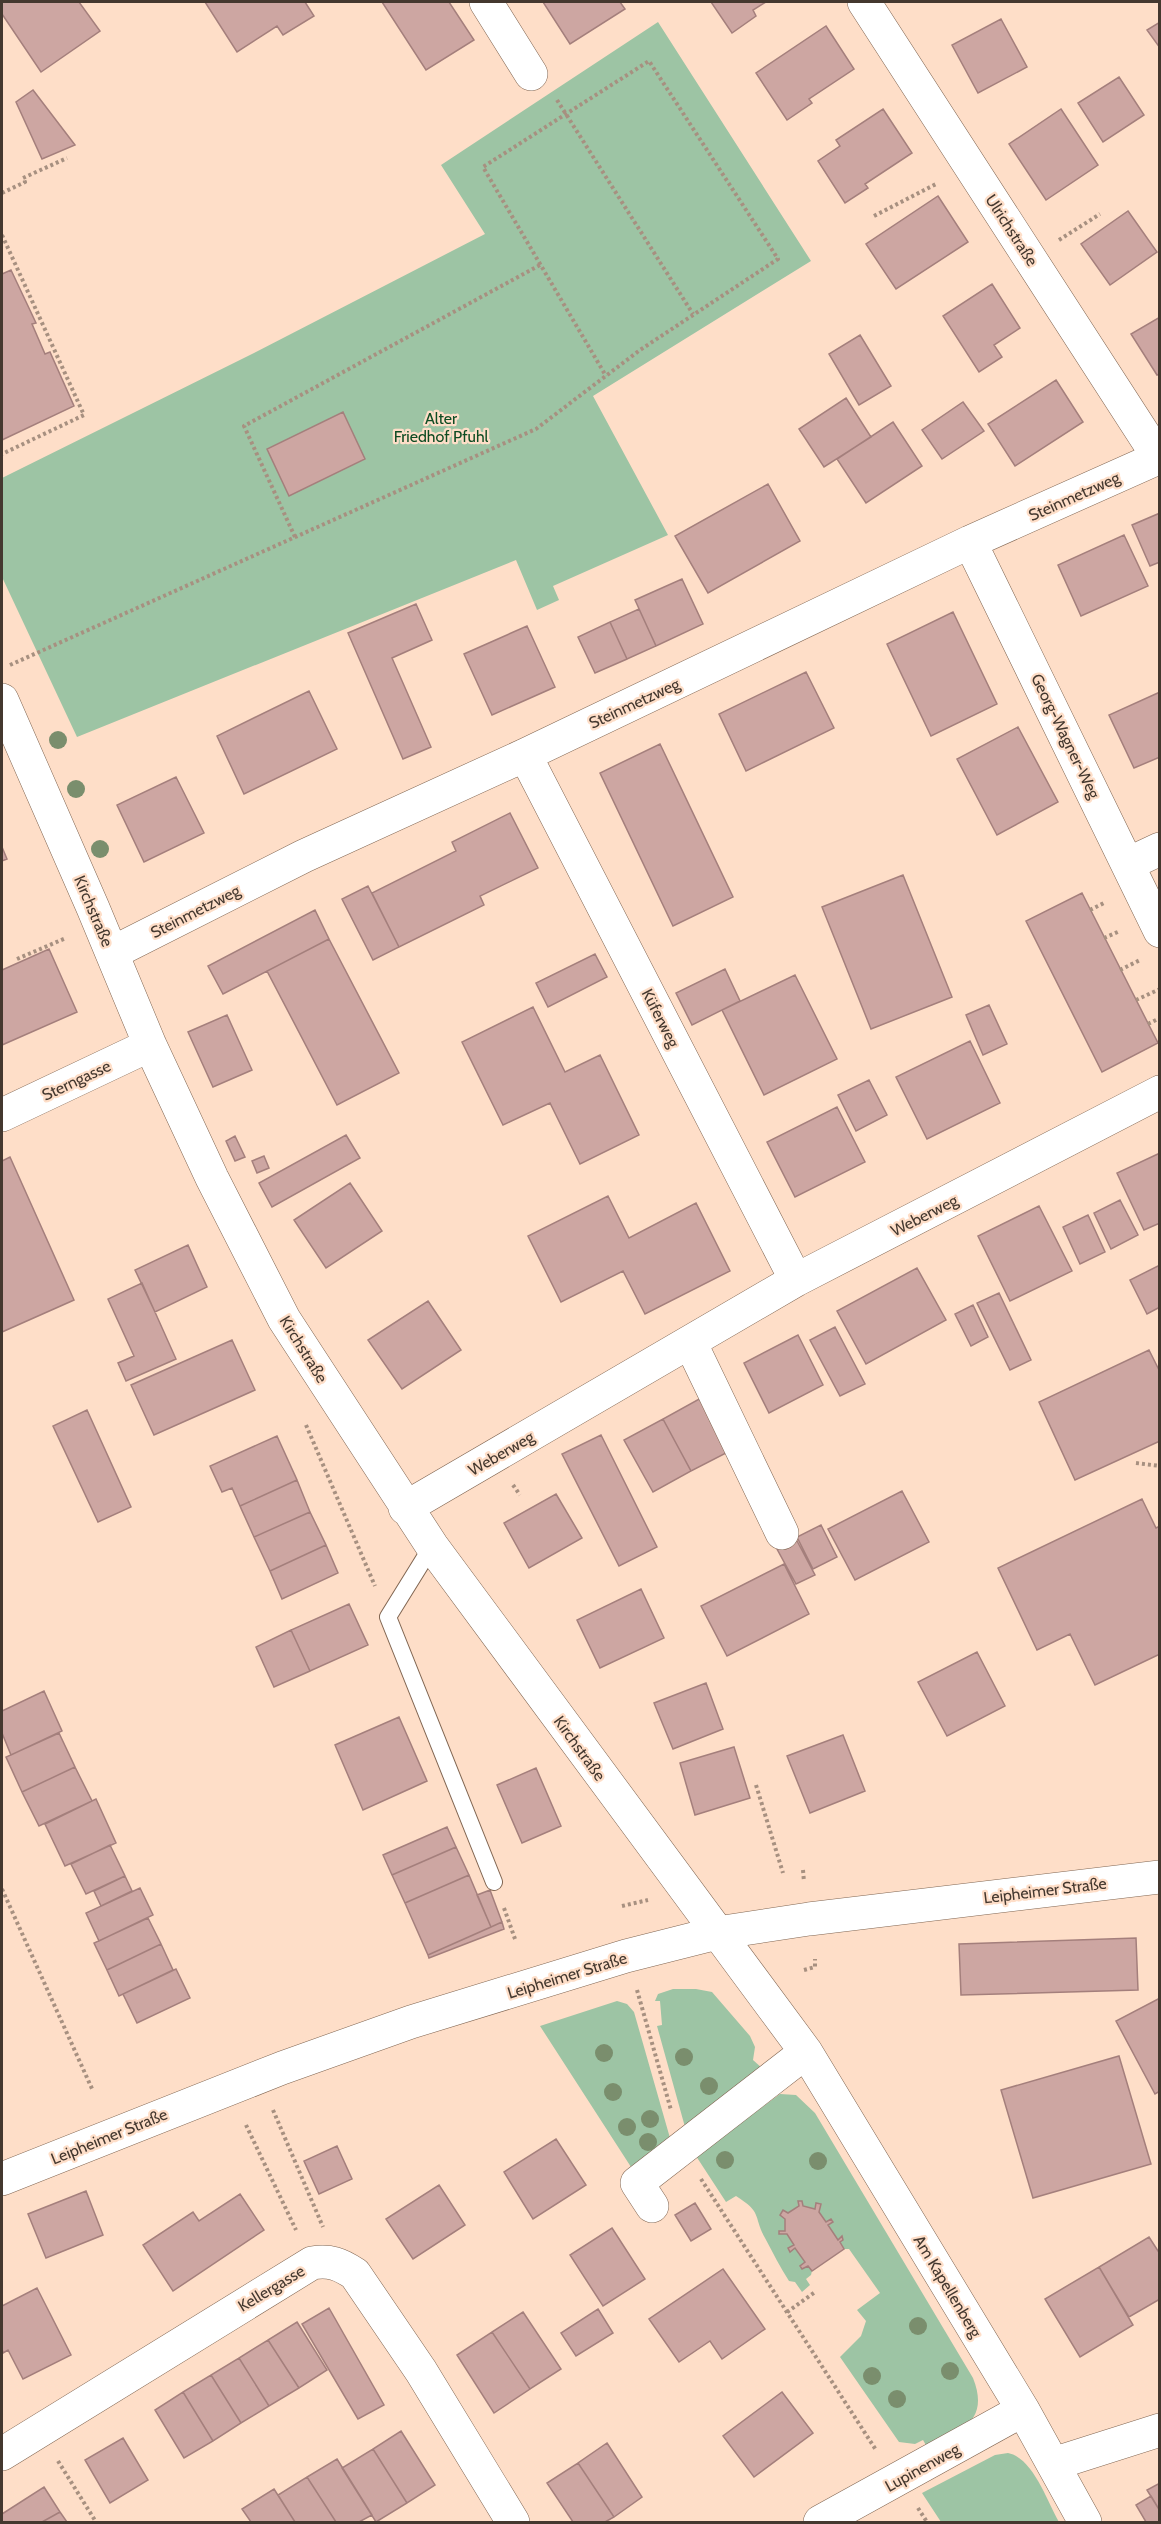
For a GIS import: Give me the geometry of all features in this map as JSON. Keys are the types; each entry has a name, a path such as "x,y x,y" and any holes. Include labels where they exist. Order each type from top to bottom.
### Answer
{"street":[{"path":"486,2 542,83"},
{"name":"Ulrichstraße","path":"864,2 1159,458"},
{"name":"Steinmetzweg","path":"106,938 304,856 525,755 970,542 1159,458"},
{"name":"Georg-Wagner-Weg","path":"970,542 1160,931"},
{"name":"Kirchstraße","path":"2,700 150,1045 212,1178 284,1319 405,1508 717,1933"},
{"name":"Küferweg","path":"525,755 796,1280"},
{"path":"1128,864 1160,849"},
{"name":"Sterngasse","path":"2,1115 150,1045"},
{"name":"Weberweg","path":"405,1508 796,1280 1160,1092"},
{"path":"690,1342 782,1533"},
{"name":"Leipheimer Straße","path":"2,2179 259,2077 411,2022 626,1956 717,1933 809,1919 1160,1876"},
{"name":"Am Kapellenberg","path":"717,1933 806,2052 1023,2410 1085,2523"},
{"path":"652,2206 637,2183 806,2052"},
{"name":"Kellergasse","path":"2,2454 39,2429 319,2262 340,2264 355,2274 422,2371 513,2523"},
{"name":"Lupinenweg","path":"820,2523 1023,2410"},
{"path":"1053,2464 1160,2430"}],"lane":[{"path":"432,1546 388,1617 494,1882"}],"path":[{"path":"2,669 536,429 693,314 778,259 649,61 483,167 606,376"},
{"path":"542,83 567,114 693,314"},
{"path":"2,193 25,182 23,178 67,158"},
{"path":"873,216 970,166"},
{"path":"1031,259 1100,214"},
{"path":"2,235 84,415 2,454"},
{"path":"295,537 244,426 540,265"},
{"path":"16,959 106,938"},
{"path":"1136,1000 1160,989"},
{"path":"1148,1024 1160,1018"},
{"path":"304,1420 388,1617"},
{"path":"1136,1462 1160,1466"},
{"path":"756,1785 783,1873"},
{"path":"803,1870 804,1883"},
{"path":"2,1889 93,2091"},
{"path":"804,1970 815,1967 815,1959"},
{"path":"637,1989 672,2113"},
{"path":"259,2077 325,2234 319,2262"},
{"path":"246,2125 319,2262"},
{"path":"696,2171 882,2460"},
{"path":"787,2312 815,2292"},
{"path":"39,2429 96,2523"}],"green space":[{"name":"Alter Friedhof Pfuhl","path":"658,22 811,261 593,396 668,535 553,586 559,600 537,610 516,560 77,737 2,577 2,478 254,353 485,234 441,165"},
{"path":"673,1989 712,1992 750,2036 755,2047 753,2060 763,2069 685,2127 657,2026 662,2025 660,2001 655,2001 658,1994"},
{"path":"617,2001 627,2004 634,2012 670,2138 631,2167 540,2026"},
{"path":"780,2094 796,2095 815,2113 973,2378 978,2405 975,2415 969,2423 951,2436 927,2447 923,2440 915,2444 899,2442 840,2357 861,2336 866,2321 857,2310 880,2293 849,2249 844,2249 840,2242 843,2240 842,2237 838,2240 828,2225 833,2221 831,2219 826,2222 819,2212 821,2204 816,2203 815,2209 803,2206 802,2201 798,2201 799,2206 788,2213 783,2210 780,2215 785,2219 785,2231 779,2231 779,2234 787,2234 794,2245 788,2248 790,2251 795,2248 805,2262 800,2266 802,2269 808,2266 812,2271 806,2279 810,2285 802,2292 795,2282 789,2281 761,2231 754,2211 736,2196 726,2202 696,2156"},
{"path":"1008,2453 1025,2463 1032,2471 1059,2522 941,2522 922,2493 995,2455"}],"building":[{"path":"2,2 79,2 100,31 41,72 2,14"},
{"path":"205,2 305,2 314,16 283,35 277,26 237,52"},
{"path":"382,2 449,2 474,40 426,70"},
{"path":"543,2 620,2 625,9 570,44"},
{"path":"711,2 766,2 753,10 756,16 732,33"},
{"path":"1001,19 1027,67 978,93 952,45"},
{"path":"1160,22 1160,48 1147,30"},
{"path":"826,26 854,69 809,99 812,103 787,120 756,73"},
{"path":"1119,77 1144,115 1103,142 1078,103"},
{"path":"33,90 75,145 42,159 16,102"},
{"path":"883,109 912,153 865,184 868,188 845,203 818,161 840,146 836,140"},
{"path":"1061,109 1098,165 1046,200 1009,144"},
{"path":"938,196 968,242 896,289 866,244"},
{"path":"1128,211 1157,252 1110,285 1081,244"},
{"path":"11,270 36,323 32,324 45,354 50,352 74,406 2,440 2,274"},
{"path":"992,284 1020,328 994,345 1002,357 979,372 943,316"},
{"path":"1160,317 1160,374 1157,375 1131,334"},
{"path":"860,335 891,386 859,405 829,354"},
{"path":"1056,380 1083,422 1015,466 988,424"},
{"path":"846,398 871,437 824,467 799,429"},
{"path":"963,402 984,431 942,459 922,430"},
{"path":"343,412 365,459 289,496 267,449"},
{"path":"893,422 922,466 866,503 837,459"},
{"path":"768,484 800,541 708,593 675,536"},
{"path":"1160,513 1160,562 1150,566 1132,525"},
{"path":"1124,535 1148,586 1081,616 1058,565"},
{"path":"682,579 703,624 656,646 635,600"},
{"path":"416,604 432,640 392,658 431,747 403,759 348,633"},
{"path":"639,609 656,646 627,659 610,622"},
{"path":"953,612 997,704 931,736 887,644"},
{"path":"610,622 627,659 595,673 578,637"},
{"path":"527,626 555,687 492,715 464,654"},
{"path":"806,672 834,728 746,771 719,714"},
{"path":"309,691 337,749 244,794 217,736"},
{"path":"1160,692 1160,757 1134,768 1109,715"},
{"path":"1018,727 1058,802 997,835 957,759"},
{"path":"660,744 733,897 673,926 600,773"},
{"path":"176,777 204,833 144,862 117,805"},
{"path":"510,813 538,868 480,896 484,905 399,947 372,893 456,851 452,842"},
{"path":"2,847 7,859 2,861"},
{"path":"903,875 952,997 871,1029 822,907"},
{"path":"368,886 399,947 373,960 342,899"},
{"path":"1082,893 1158,1043 1102,1072 1026,921"},
{"path":"315,910 329,939 223,994 208,966"},
{"path":"329,939 399,1073 337,1105 267,971"},
{"path":"49,949 77,1012 2,1045 2,970"},
{"path":"595,954 607,977 548,1007 536,983"},
{"path":"725,969 740,1001 692,1025 676,993"},
{"path":"795,975 837,1059 764,1095 722,1010"},
{"path":"989,1005 1007,1044 983,1055 966,1015"},
{"path":"533,1007 565,1072 600,1055 639,1135 580,1164 550,1103 503,1125 462,1042"},
{"path":"227,1015 252,1070 213,1087 188,1032"},
{"path":"970,1041 1000,1103 927,1139 896,1077"},
{"path":"869,1080 887,1115 856,1131 838,1095"},
{"path":"837,1107 865,1162 795,1197 767,1142"},
{"path":"346,1135 360,1158 272,1207 259,1183"},
{"path":"235,1136 245,1157 235,1161 226,1141"},
{"path":"1160,1153 1160,1223 1144,1230 1117,1173"},
{"path":"264,1156 269,1168 257,1173 252,1161"},
{"path":"10,1157 74,1300 2,1332 2,1161"},
{"path":"350,1183 382,1231 326,1268 294,1220"},
{"path":"608,1196 629,1238 696,1203 730,1271 645,1314 623,1271 561,1302 528,1236"},
{"path":"1120,1200 1138,1235 1111,1249 1094,1213"},
{"path":"1039,1206 1072,1271 1010,1301 978,1236"},
{"path":"1088,1215 1105,1252 1080,1264 1063,1227"},
{"path":"188,1245 207,1287 155,1312 135,1270"},
{"path":"1160,1265 1160,1307 1147,1314 1130,1280"},
{"path":"917,1268 946,1320 866,1364 837,1311"},
{"path":"142,1283 176,1359 126,1381 118,1363 134,1356 108,1299"},
{"path":"999,1293 1031,1360 1010,1370 977,1303"},
{"path":"428,1301 461,1350 402,1389 368,1340"},
{"path":"973,1305 988,1337 971,1346 955,1314"},
{"path":"835,1327 865,1384 840,1396 810,1340"},
{"path":"798,1335 823,1385 769,1413 744,1363"},
{"path":"232,1340 255,1390 154,1435 131,1385"},
{"path":"1149,1350 1160,1372 1160,1441 1075,1480 1039,1402"},
{"path":"701,1398 730,1451 691,1471 663,1419"},
{"path":"87,1410 131,1507 98,1522 53,1426"},
{"path":"663,1419 691,1471 653,1492 624,1440"},
{"path":"601,1435 657,1547 619,1566 562,1454"},
{"path":"277,1436 297,1480 240,1506 232,1488 222,1492 210,1466"},
{"path":"297,1480 310,1512 254,1537 240,1506"},
{"path":"902,1491 929,1542 855,1580 828,1529"},
{"path":"556,1494 582,1538 529,1568 504,1523"},
{"path":"1142,1499 1156,1528 1160,1526 1160,1654 1095,1685 1070,1634 1037,1650 998,1568"},
{"path":"310,1512 326,1545 270,1571 254,1537"},
{"path":"821,1525 837,1557 813,1569 797,1537"},
{"path":"796,1539 815,1575 796,1584 777,1549"},
{"path":"326,1545 338,1573 282,1599 270,1571"},
{"path":"784,1564 809,1614 727,1656 701,1606"},
{"path":"641,1589 664,1638 600,1668 577,1620"},
{"path":"349,1604 368,1645 310,1671 291,1630"},
{"path":"291,1630 310,1671 274,1687 256,1647"},
{"path":"977,1652 1005,1706 947,1736 918,1682"},
{"path":"706,1683 723,1729 673,1749 654,1703"},
{"path":"44,1691 62,1731 11,1755 2,1733 2,1711"},
{"path":"399,1717 427,1781 363,1810 335,1745"},
{"path":"59,1733 75,1767 22,1792 6,1757"},
{"path":"843,1735 865,1791 810,1813 787,1756"},
{"path":"734,1747 750,1798 695,1815 680,1763"},
{"path":"75,1767 92,1801 39,1826 22,1792"},
{"path":"536,1768 561,1826 522,1843 497,1785"},
{"path":"96,1799 116,1843 65,1866 45,1824"},
{"path":"447,1827 456,1847 392,1875 383,1855"},
{"path":"110,1845 125,1876 86,1894 71,1864"},
{"path":"456,1847 469,1875 405,1903 392,1875"},
{"path":"469,1875 491,1927 428,1955 405,1903"},
{"path":"125,1876 132,1891 101,1906 94,1891"},
{"path":"140,1888 153,1915 99,1941 86,1913"},
{"path":"490,1890 502,1922 491,1927 477,1895"},
{"path":"148,1918 161,1944 107,1970 94,1943"},
{"path":"502,1922 504,1929 429,1958 428,1955"},
{"path":"1136,1938 1138,1990 961,1995 959,1944"},
{"path":"161,1944 173,1970 119,1996 107,1970"},
{"path":"176,1969 190,1998 137,2023 123,1994"},
{"path":"1160,1998 1160,2091 1155,2094 1116,2021"},
{"path":"1119,2056 1151,2164 1033,2198 1001,2090"},
{"path":"556,2139 586,2185 533,2219 504,2172"},
{"path":"337,2146 352,2179 319,2194 304,2161"},
{"path":"439,2185 465,2225 413,2259 386,2219"},
{"path":"86,2191 103,2235 46,2258 28,2214"},
{"path":"240,2194 264,2230 173,2291 143,2245 193,2212 199,2221"},
{"path":"798,2201 802,2201 803,2206 815,2209 816,2203 821,2204 819,2212 826,2222 831,2219 833,2222 828,2225 838,2240 842,2236 843,2240 840,2242 844,2249 812,2271 808,2266 802,2269 800,2266 805,2262 795,2248 790,2252 788,2248 794,2245 787,2234 779,2234 779,2231 785,2231 785,2219 780,2215 783,2210 788,2213 799,2206"},
{"path":"695,2203 711,2229 691,2241 675,2215"},
{"path":"612,2228 645,2279 603,2306 570,2255"},
{"path":"1149,2237 1160,2254 1160,2299 1129,2317 1099,2267"},
{"path":"1099,2267 1133,2325 1080,2357 1045,2299"},
{"path":"723,2269 765,2329 722,2359 710,2341 679,2362 649,2319"},
{"path":"37,2288 71,2355 23,2379 8,2350 3,2353 2,2306"},
{"path":"329,2308 384,2405 358,2419 302,2324"},
{"path":"598,2309 613,2333 576,2356 561,2333"},
{"path":"523,2312 561,2369 530,2389 492,2332"},
{"path":"297,2322 327,2370 299,2388 268,2340"},
{"path":"492,2332 530,2389 494,2413 457,2355"},
{"path":"268,2340 299,2388 269,2406 239,2358"},
{"path":"239,2358 269,2406 241,2423 211,2375"},
{"path":"211,2375 241,2423 213,2441 183,2392"},
{"path":"183,2392 213,2441 184,2458 155,2410"},
{"path":"782,2392 813,2433 754,2477 723,2436"},
{"path":"401,2431 435,2485 407,2503 373,2449"},
{"path":"123,2438 148,2480 110,2503 85,2460"},
{"path":"607,2443 642,2497 614,2517 578,2463"},
{"path":"373,2449 407,2503 376,2522 342,2468"},
{"path":"337,2459 372,2515 359,2522 336,2522 307,2477"},
{"path":"578,2463 614,2517 605,2522 573,2522 547,2483"},
{"path":"307,2477 336,2522 295,2522 278,2495"},
{"path":"1160,2483 1160,2511 1147,2490"},
{"path":"44,2487 60,2512 42,2522 2,2522 2,2514"},
{"path":"274,2489 295,2522 251,2522 242,2509"},
{"path":"1151,2496 1160,2511 1160,2522 1146,2522 1136,2505"},
{"path":"60,2512 67,2522 42,2522"}]}
